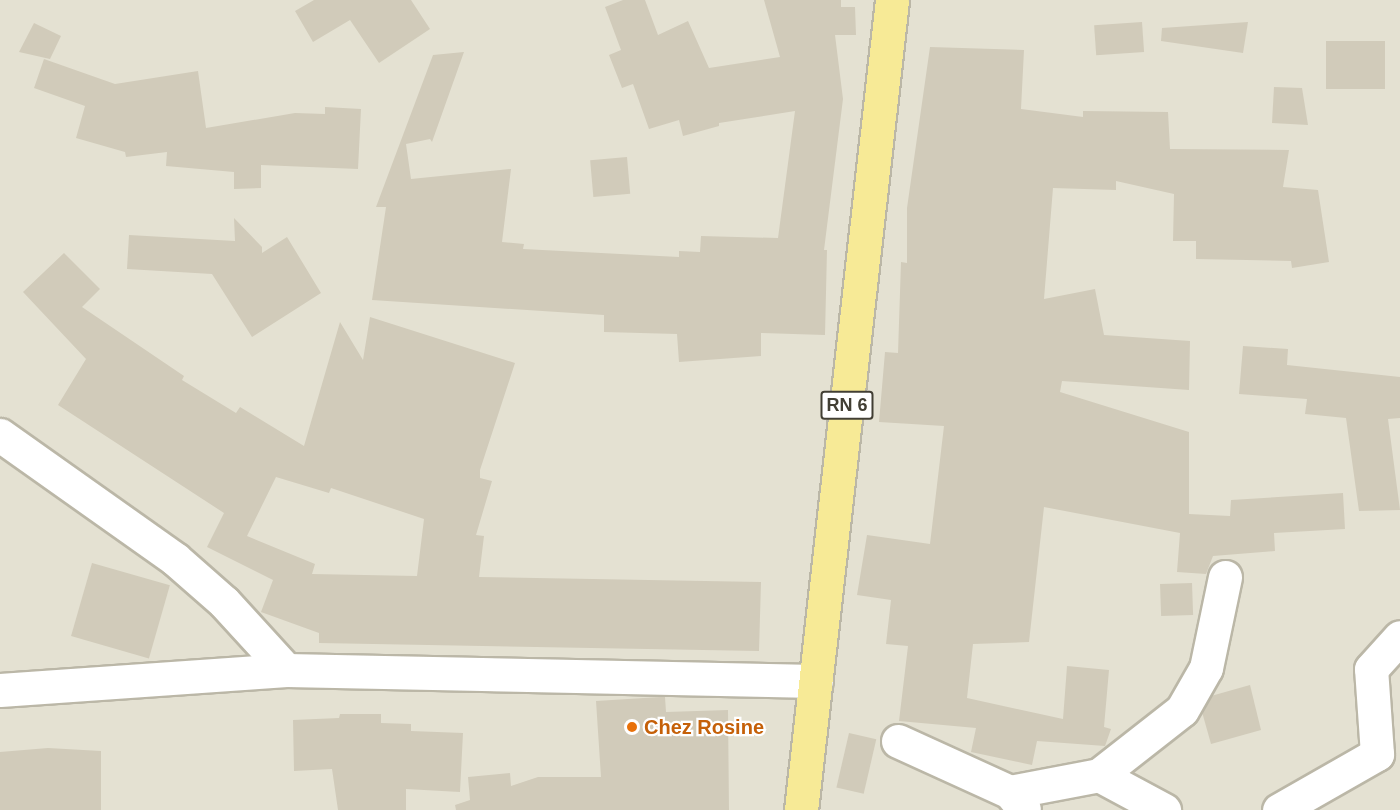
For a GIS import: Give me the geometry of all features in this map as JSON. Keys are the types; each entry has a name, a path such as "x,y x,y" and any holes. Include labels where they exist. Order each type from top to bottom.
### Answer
{"main road":[{"name":"RN 6","path":"801,810 892,0"}],"street":[{"path":"0,435 176,559 224,602 286,670"},
{"path":"898,741 1017,801 1099,775 1182,710 1206,668 1225,577"},
{"path":"1279,810 1377,754 1371,669 1400,637"},
{"path":"0,690 286,670 816,681"},
{"path":"1099,775 1164,810"}],"shaded area":[{"path":"0,0 1400,0 1400,810 0,810"}],"building":[{"path":"314,0 411,0 430,29 379,63 350,20 313,42 295,11"},
{"path":"623,0 645,0 658,35 688,21 709,68 780,57 764,0 841,0 841,7 855,7 856,35 835,35 843,99 824,250 827,250 825,335 761,333 761,356 679,362 677,334 604,332 604,315 372,300 386,207 376,207 433,55 464,52 432,142 430,139 406,144 411,179 511,169 502,242 524,244 523,249 679,257 679,251 700,252 701,236 778,238 795,111 719,123 719,126 683,136 679,120 649,129 633,84 622,88 609,55 621,50 605,7"},
{"path":"1142,22 1144,52 1096,55 1094,25"},
{"path":"1248,22 1243,53 1161,41 1162,28"},
{"path":"34,23 61,36 50,59 19,52"},
{"path":"1326,41 1385,41 1385,89 1326,89"},
{"path":"930,47 1024,50 1021,109 1083,117 1083,111 1168,112 1170,149 1289,150 1283,187 1318,190 1329,262 1292,268 1291,261 1196,259 1196,241 1173,241 1174,194 1116,181 1116,190 1053,188 1044,299 1095,289 1104,335 1190,341 1189,390 1062,381 1060,392 1189,432 1189,514 1230,516 1231,500 1343,493 1345,529 1274,533 1275,551 1213,556 1206,574 1177,572 1180,533 1044,507 1029,642 973,644 967,698 1063,719 1067,666 1109,670 1104,727 1111,729 1105,746 1037,741 1032,765 971,752 976,728 899,721 908,646 886,644 891,600 857,595 867,535 930,544 944,426 879,422 885,352 898,353 901,262 907,263 907,208"},
{"path":"44,59 115,84 198,71 206,128 295,113 325,114 325,107 361,109 358,169 261,165 261,188 234,189 234,172 166,166 167,152 126,157 125,152 76,138 85,106 34,88"},
{"path":"1274,87 1302,88 1308,125 1272,123"},
{"path":"627,157 630,194 593,197 590,160"},
{"path":"234,218 262,247 262,253 287,237 321,293 252,337 212,274 127,269 129,235 235,241"},
{"path":"64,253 100,289 82,307 184,376 182,380 236,413 240,407 304,446 340,322 363,360 370,317 515,363 480,470 480,478 492,481 476,535 484,536 479,577 761,582 759,651 319,643 319,633 261,612 273,580 207,547 224,513 58,405 86,359 23,292","holes":["276,477 329,493 331,488 424,519 417,576 312,574 315,564 247,536"]},
{"path":"1243,346 1288,349 1287,365 1400,377 1400,418 1388,419 1400,510 1359,511 1346,418 1305,414 1307,399 1239,394"},
{"path":"92,563 170,585 149,658 71,636"},
{"path":"1192,583 1193,615 1161,616 1160,584"},
{"path":"1250,685 1261,730 1211,744 1202,712 1211,696"},
{"path":"665,697 666,712 728,710 729,810 456,810 455,805 470,800 468,777 510,773 511,786 538,777 601,777 596,701"},
{"path":"340,714 381,714 381,723 411,724 411,731 463,733 460,792 406,789 406,810 338,810 332,769 294,771 293,720 339,718"},
{"path":"849,733 876,739 864,794 836,788"},
{"path":"48,748 101,751 101,810 0,810 0,752"}],"place":[{"name":"Chez Rosine","path":"632,727"}]}
